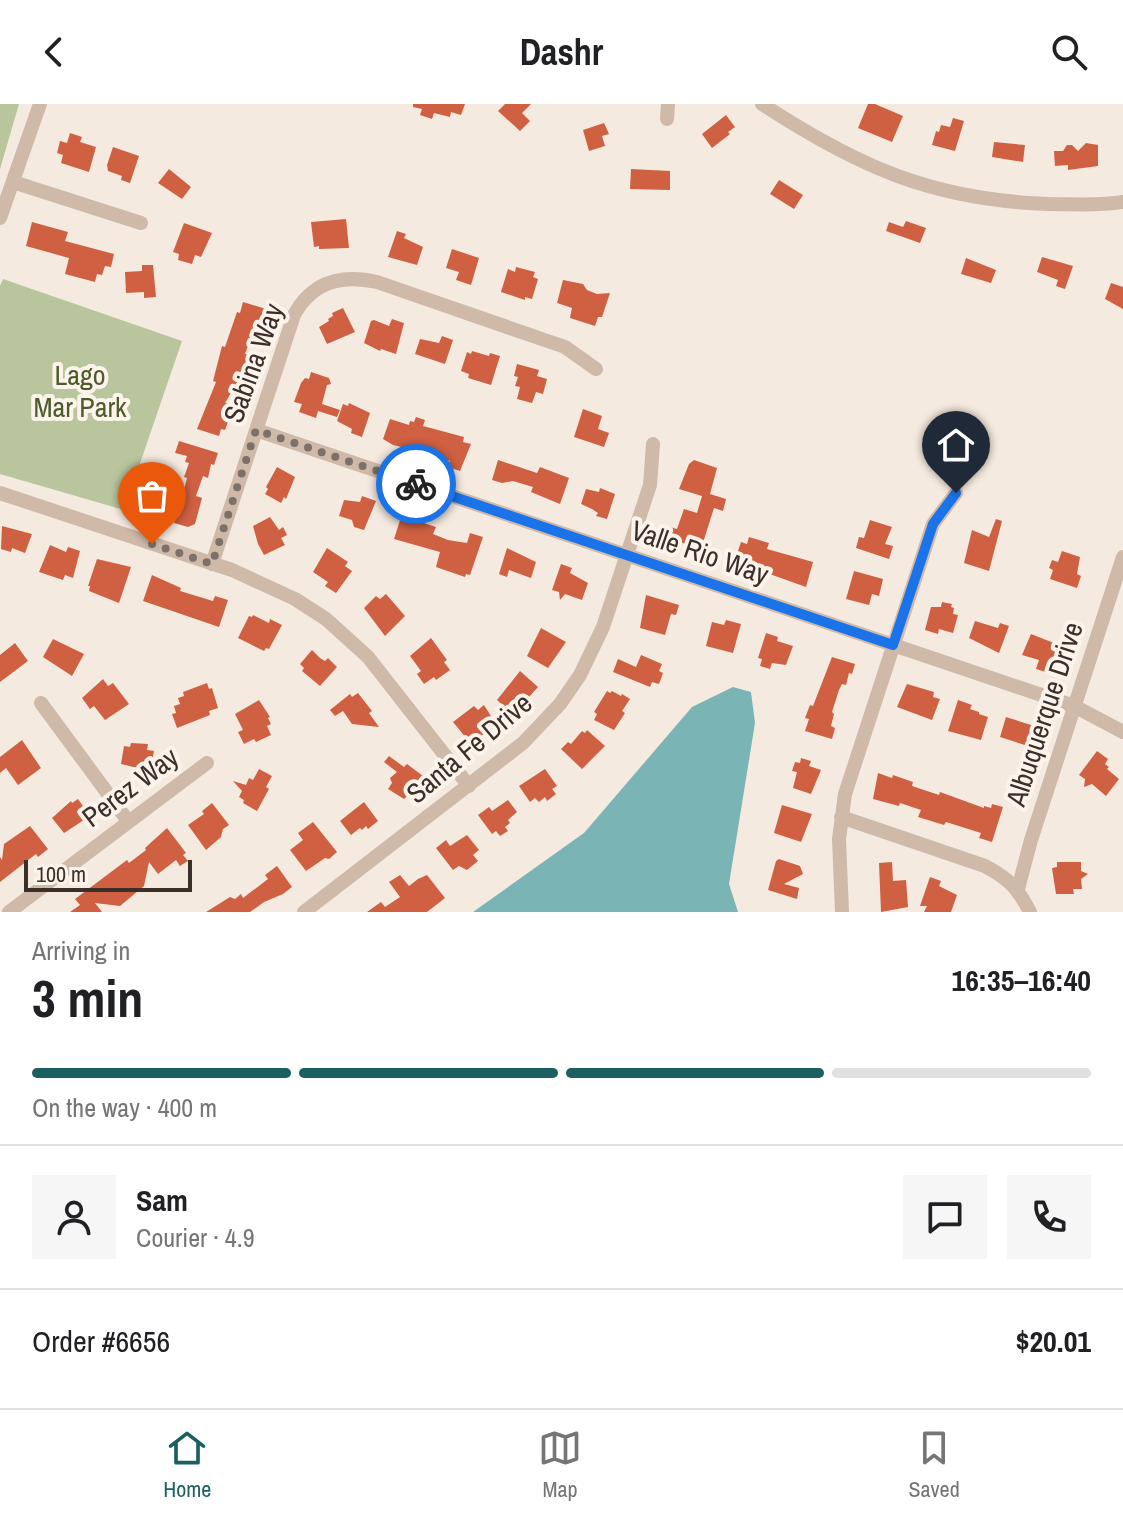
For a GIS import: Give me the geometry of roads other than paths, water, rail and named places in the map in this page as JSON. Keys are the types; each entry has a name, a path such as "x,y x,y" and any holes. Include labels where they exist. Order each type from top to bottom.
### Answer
{"street":[{"path":"0,218 40,104"},
{"path":"762,104 812,137 859,162 937,189 1017,203 1076,205 1123,202"},
{"path":"13,182 141,223"},
{"name":"Sabina Way","path":"212,564 294,315 300,304 318,287 347,278 377,282 565,347 596,369"},
{"name":"Valle Rio Way","path":"256,430 1074,706 1123,732"},
{"name":"Santa Fe Drive","path":"304,912 469,786 540,727 580,675 603,627 628,555 650,485 653,444"},
{"path":"0,493 260,581 295,599 348,637 401,697 469,786"},
{"path":"842,912 839,863 841,817 850,774 933,524 956,493"},
{"name":"Albuquerque Drive","path":"1018,889 1123,557"},
{"path":"41,703 128,821"},
{"name":"Perez Way","path":"9,912 207,763"},
{"path":"841,817 973,861 1004,877 1018,889 1030,912"}],"water":[{"path":"733,687 751,692 755,723 729,884 738,912 473,912 584,833 692,707"}],"park label":[{"name":"Lago Mar Park","path":"80,391"}]}
